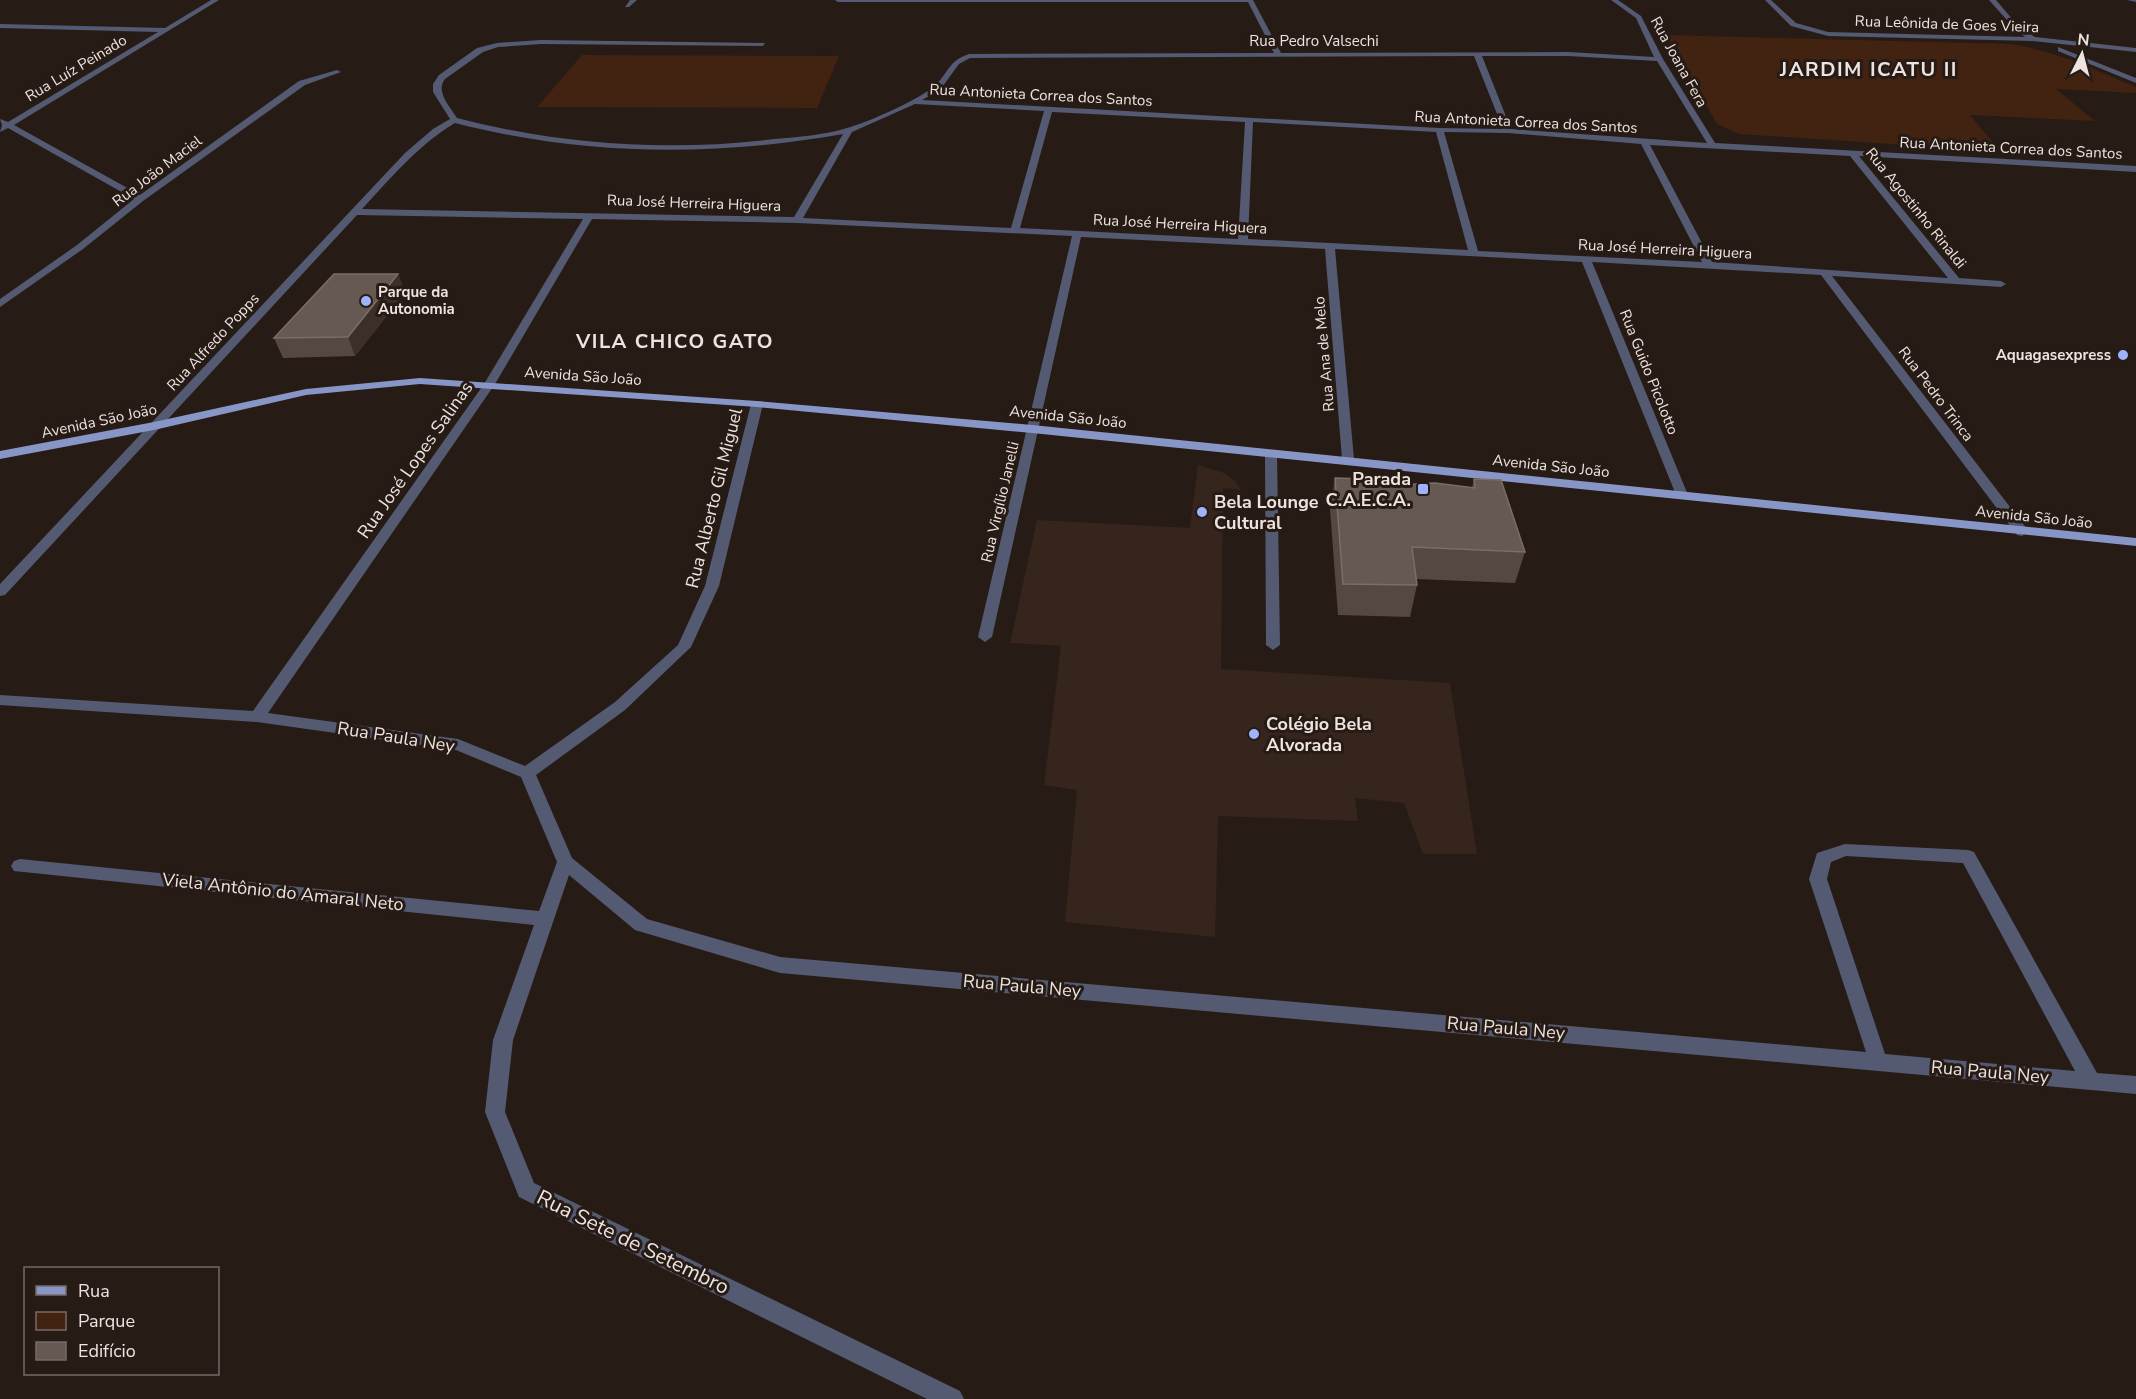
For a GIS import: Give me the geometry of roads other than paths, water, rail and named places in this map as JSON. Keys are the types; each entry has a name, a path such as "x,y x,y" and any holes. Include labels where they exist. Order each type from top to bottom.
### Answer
{"main road":[{"name":"Avenida São João","path":"0,455 154,426 306,392 420,381 757,404 1032,429 1271,454 1348,459 2136,542"}],"street":[{"name":"Rua Luíz Peinado","path":"3,125 216,0"},
{"path":"627,6 634,0"},
{"path":"838,0 1248,0 1279,55"},
{"name":"Rua Joana Fera","path":"1614,0 1639,17 1659,59 1712,145"},
{"name":"Rua Leônida de Goes Vieira","path":"1768,0 1785,21 1797,28 1828,34 2033,39 2136,50"},
{"path":"1992,0 2017,28 2033,39 2136,81"},
{"path":"2130,0 2136,0"},
{"path":"0,26 166,30"},
{"path":"764,44 541,42 497,45 480,50 442,77 437,84 437,92 454,120 487,130 558,142 644,147 757,143 849,130 914,102"},
{"path":"1477,54 1508,131"},
{"name":"Rua Pedro Valsechi","path":"914,102 937,88 956,62 969,56 1568,54 1659,59"},
{"name":"Rua João Maciel","path":"0,304 302,82 337,72"},
{"name":"Rua Antonieta Correa dos Santos","path":"914,102 1439,130 1508,131 1644,142 2136,169"},
{"path":"1015,231 1049,109"},
{"name":"Rua Alfredo Popps","path":"0,592 408,155 436,131 454,120"},
{"path":"1243,242 1249,120"},
{"path":"3,125 140,199"},
{"path":"797,220 849,130"},
{"path":"1439,130 1474,253"},
{"path":"1644,142 1709,265"},
{"name":"Rua Agostinho Rinaldi","path":"1852,153 1957,282"},
{"name":"Rua José Herreira Higuera","path":"357,212 797,220 1474,253 1587,261 1709,265 1826,275 2001,284"},
{"name":"Rua José Lopes Salinas","path":"257,717 489,384 590,215"},
{"name":"Rua Virgílio Janelli","path":"985,637 1077,234"},
{"name":"Rua Ana de Melo","path":"1330,247 1348,459"},
{"name":"Rua Guido Picolotto","path":"1587,261 1682,495"},
{"name":"Rua Pedro Trinca","path":"1826,275 2022,531"},
{"name":"Rua Alberto Gil Miguel","path":"527,772 620,706 684,647 712,586 757,404"},
{"path":"1271,454 1273,645"},
{"name":"Rua Paula Ney","path":"0,700 257,717 458,745 527,772 565,862 641,925 780,965 2136,1085"},
{"path":"1878,1061 1818,879 1823,858 1845,850 1968,856 2091,1081"},
{"name":"Rua Sete de Setembro","path":"565,862 503,1040 495,1112 526,1190 952,1399"},
{"name":"Viela Antônio do Amaral Neto","path":"20,866 546,919"}],"place":[{"name":"Parque da Autonomia","path":"366,301"},
{"name":"Aquagasexpress","path":"2123,355"},
{"name":"Parada C.A.E.C.A.","path":"1423,489"},
{"name":"Bela Lounge Cultural","path":"1202,512"},
{"name":"Colégio Bela Alvorada","path":"1254,734"}],"district":[{"name":"JARDIM ICATU II","path":"1869,69"},
{"name":"VILA CHICO GATO","path":"675,341"}]}
